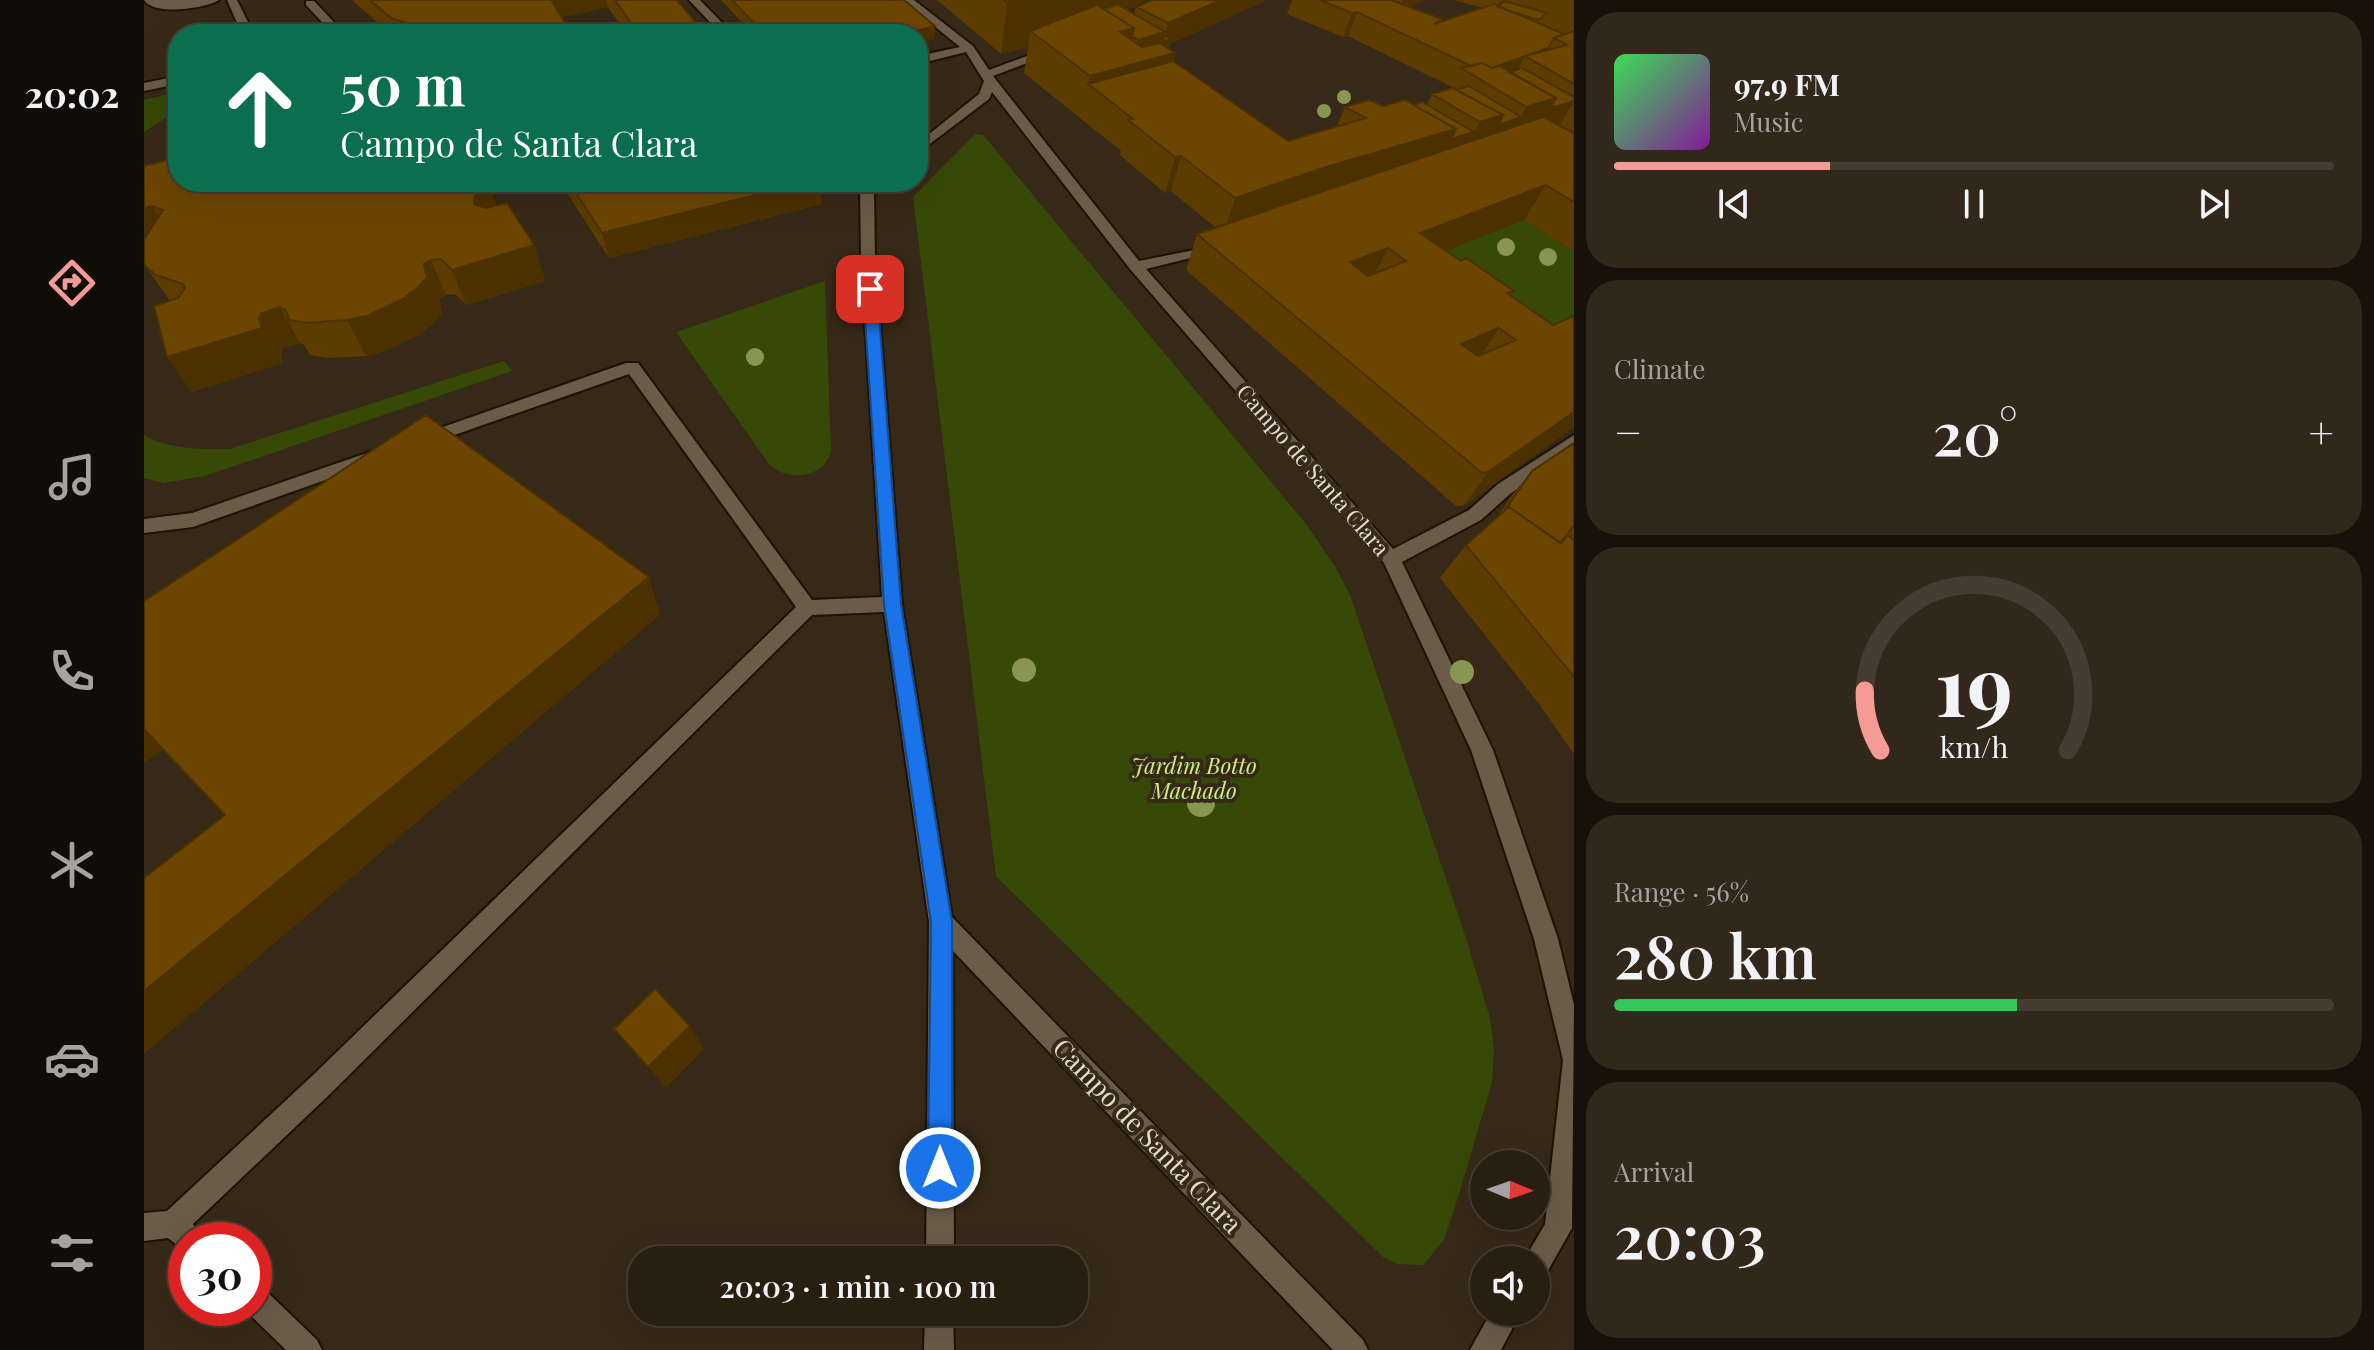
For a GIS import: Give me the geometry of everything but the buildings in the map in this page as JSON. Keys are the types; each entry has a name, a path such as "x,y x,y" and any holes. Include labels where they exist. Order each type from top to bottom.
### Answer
{"street":[{"path":"144,0 155,5 190,5 214,0"},
{"path":"232,0 243,24"},
{"path":"694,0 717,24"},
{"name":"Campo de Santa Clara","path":"907,0 969,48 1028,134 1135,266 1391,559 1482,750 1546,939 1574,1056"},
{"path":"310,3 330,24"},
{"path":"928,141 985,96 988,78 1063,45"},
{"path":"928,58 969,48"},
{"path":"144,87 168,82"},
{"path":"868,192 868,258 892,604 941,922 940,1246"},
{"path":"1135,266 1187,257 1232,242"},
{"path":"412,443 632,367 807,608"},
{"path":"1391,559 1475,515 1504,489 1574,441"},
{"path":"144,526 193,520 383,454"},
{"path":"191,1222 320,1086 807,608 892,604"},
{"name":"Campo de Santa Clara","path":"941,922 1353,1350"},
{"path":"1547,1246 1558,1228 1574,1065"},
{"path":"144,1227 168,1230"},
{"path":"272,1316 307,1350"},
{"path":"939,1326 939,1350"},
{"path":"1485,1350 1499,1326"}],"green space":[{"path":"168,94 168,116 144,132 144,100"},
{"name":"Jardim Botto Machado","path":"975,134 983,135 1306,524 1350,595 1466,938 1490,1018 1494,1049 1492,1082 1444,1240 1423,1265 1397,1264 1383,1257 996,876 913,197 918,192 928,192 928,182"},
{"path":"1524,220 1574,252 1574,340 1402,268"},
{"path":"825,281 831,452 827,461 813,472 785,474 769,464 676,332"},
{"path":"504,361 512,371 205,476 164,483 144,478 144,435 175,446 230,449"}],"route":[{"path":"870,289 892,604 941,922 940,1168"}]}
